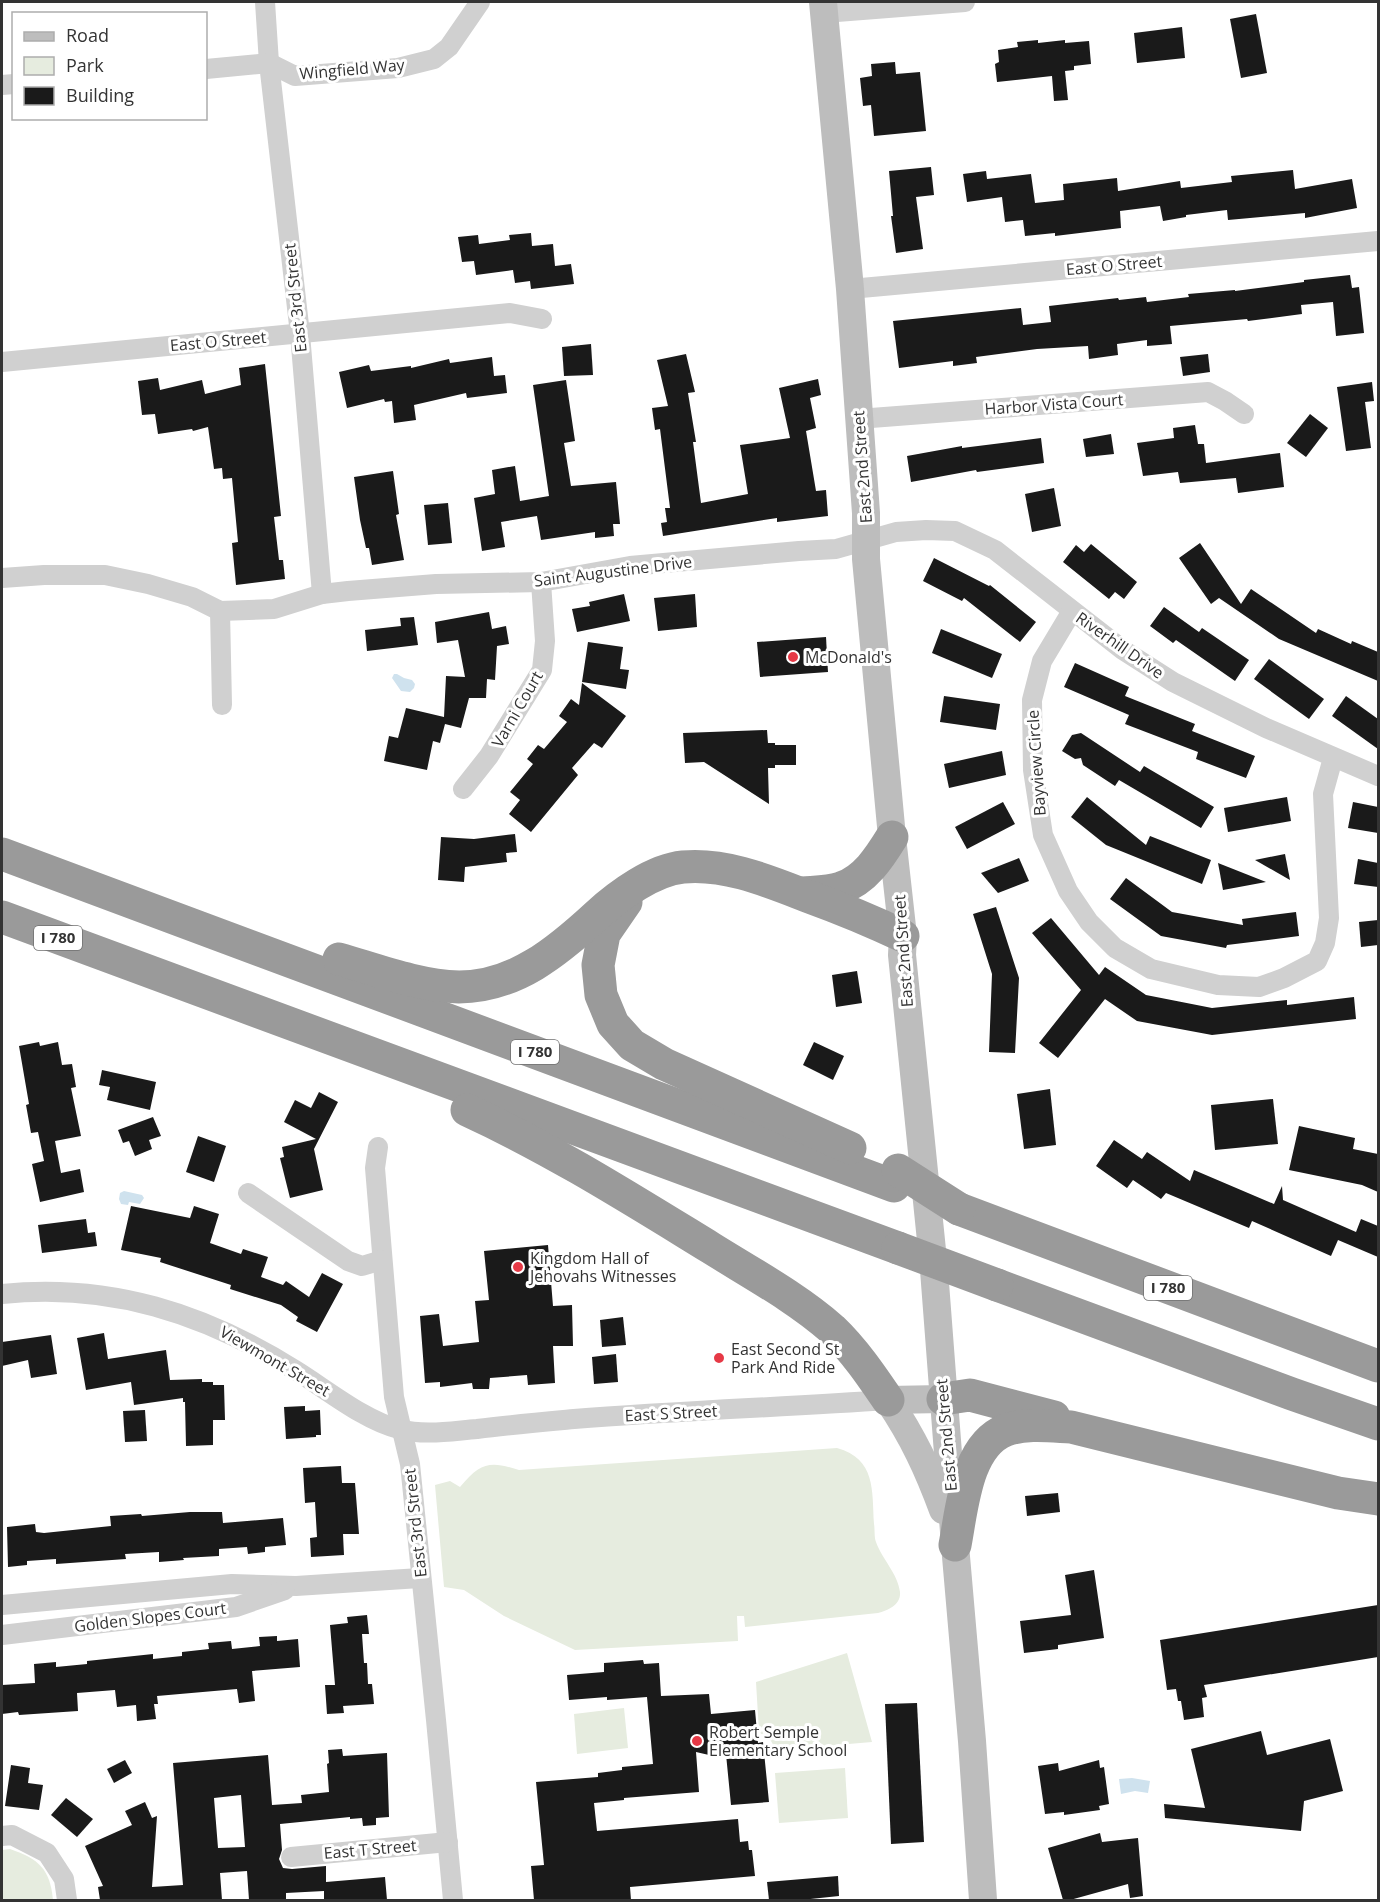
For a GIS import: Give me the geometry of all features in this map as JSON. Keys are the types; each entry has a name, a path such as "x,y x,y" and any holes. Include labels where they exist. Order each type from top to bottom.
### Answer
{"highway":[{"path":"2,835 36,852 96,888"},
{"path":"801,894 840,889 856,881 879,858 892,837"},
{"name":"I 780","path":"2,854 176,919 896,1178 958,1209 1378,1366"},
{"path":"176,919 239,927 331,957 417,981 459,987 502,980 537,964 574,936 616,897 649,878 682,867 711,867 756,877 872,920 903,936"},
{"path":"634,888 604,934 598,965 601,995 613,1024 632,1045 664,1064 896,1178"},
{"name":"I 780","path":"2,917 1378,1424"},
{"path":"2,932 114,959"},
{"path":"332,1039 415,1086 546,1148 814,1314 849,1346 888,1400"},
{"path":"943,1399 970,1395 1053,1417 1071,1427"},
{"path":"955,1545 969,1478 978,1454 987,1442 1005,1430 1028,1426 1071,1427 1338,1492 1378,1499"}],"main road":[{"name":"East 2nd Street","path":"824,7 850,289 866,513 866,559 903,936 902,955 934,1269 983,1900"},
{"name":"East S Street","path":"888,1400 943,1399"},
{"path":"888,1400 927,1466 955,1545"}],"street":[{"name":"East 3rd Street","path":"265,2 269,63 300,334 322,594"},
{"name":"Wingfield Way","path":"269,63 295,76 398,68 434,59 449,47 480,2"},
{"path":"824,7 965,2"},
{"path":"207,69 269,63"},
{"name":"East O Street","path":"850,289 1378,241"},
{"name":"East O Street","path":"2,362 510,313 542,319"},
{"name":"Harbor Vista Court","path":"858,419 1208,392 1244,414"},
{"name":"Riverhill Drive","path":"866,541 896,532 955,531 995,550 1123,650 1173,682 1333,758 1378,776"},
{"name":"Saint Augustine Drive","path":"220,611 273,609 322,594 436,584 541,582 630,566 799,550 836,549 866,541"},
{"path":"2,578 44,574 105,575 148,584 192,597 220,611 222,705"},
{"name":"Varni Court","path":"463,789 489,756 542,670 545,641 541,582"},
{"name":"Bayview Circle","path":"1072,611 1042,661 1032,699 1034,770 1042,835 1068,891 1089,921 1115,948 1151,969 1218,986 1259,987 1284,978 1317,961 1325,943 1329,918 1323,794 1333,758"},
{"name":"East 3rd Street","path":"378,1147 375,1168 394,1397 400,1430 410,1464 453,1900"},
{"path":"248,1193 348,1261 362,1266 382,1260"},
{"name":"Viewmont Street","path":"2,1290 97,1294 140,1301 177,1311 253,1344 381,1425 400,1430"},
{"name":"East S Street","path":"400,1430 423,1434 639,1414 888,1400"},
{"name":"Golden Slopes Court","path":"2,1605 232,1584 296,1586 420,1578"},
{"name":"Golden Slopes Court","path":"2,1635 236,1607 296,1586"},
{"path":"2,1836 12,1835 47,1853 64,1879 67,1900"},
{"name":"East T Street","path":"291,1857 448,1842"}],"green space":[{"path":"837,1448 850,1453 865,1468 872,1488 875,1540 899,1585 900,1597 896,1604 882,1612 745,1627 744,1616 737,1616 738,1641 575,1650 504,1616 464,1590 444,1587 435,1485 450,1481 460,1487 480,1468 500,1465 519,1470"},
{"path":"847,1653 872,1742 825,1746 819,1742 816,1746 776,1750 771,1741 759,1732 756,1682"},
{"path":"624,1708 628,1748 577,1754 574,1714"},
{"path":"845,1768 848,1818 779,1823 775,1773"},
{"path":"10,1849 36,1861 46,1873 53,1900 2,1900 2,1850"}],"water":[{"path":"394,674 412,680 415,684 414,688 410,692 401,691 392,678"},
{"path":"124,1191 142,1195 144,1198 140,1204 129,1202 128,1205 121,1204 120,1193"},
{"path":"1132,1778 1150,1781 1148,1793 1135,1791 1121,1794 1119,1779"}],"building":[{"path":"1256,14 1267,73 1241,78 1230,19"},
{"path":"1182,27 1185,58 1137,63 1134,33"},
{"path":"1038,40 1038,43 1065,40 1065,43 1089,41 1091,64 1074,66 1074,70 1065,71 1068,100 1054,101 1052,76 997,82 995,64 999,62 998,50 1018,47 1017,42"},
{"path":"895,62 896,74 920,72 926,131 874,136 871,105 863,106 860,78 872,76 871,64"},
{"path":"931,167 934,195 916,197 923,249 896,253 891,216 893,216 889,171"},
{"path":"1293,170 1295,189 1352,179 1357,208 1305,218 1305,213 1228,220 1227,210 1186,215 1186,217 1163,221 1160,206 1120,211 1121,228 1055,236 1055,233 1025,236 1023,220 1005,222 1002,197 967,202 963,174 986,171 987,179 1031,174 1035,203 1064,200 1063,184 1117,178 1118,191 1180,181 1181,188 1232,182 1231,176"},
{"path":"531,233 532,246 553,244 555,266 571,264 574,284 531,289 530,281 515,283 513,270 476,275 474,261 462,262 458,237 478,235 479,244 510,240 509,235"},
{"path":"1350,275 1352,288 1359,287 1364,333 1336,336 1333,302 1301,305 1302,314 1248,321 1247,319 1170,326 1172,344 1147,346 1147,340 1117,344 1118,355 1089,359 1088,346 1037,349 976,357 977,363 953,366 953,361 899,368 893,321 1021,308 1023,325 1051,322 1049,306 1118,298 1119,300 1146,297 1147,302 1189,297 1188,294 1235,291"},
{"path":"591,344 593,375 564,376 562,347"},
{"path":"686,354 695,392 688,393 696,442 693,442 701,503 748,494 740,445 790,438 779,388 818,379 821,395 810,398 816,428 806,431 816,491 826,490 828,516 777,522 777,518 663,536 661,523 667,522 665,508 670,508 660,429 655,430 652,408 668,406 657,360"},
{"path":"1208,354 1210,372 1183,376 1180,357"},
{"path":"492,357 494,376 505,375 507,393 467,398 466,393 414,405 416,420 394,423 392,401 385,402 384,399 347,408 339,372 369,365 371,371 411,366 411,368 449,359 450,363"},
{"path":"265,364 281,516 274,517 279,560 283,560 285,579 236,585 232,543 238,542 232,478 223,479 222,468 214,469 208,427 193,431 192,429 158,434 155,414 142,415 138,381 158,378 160,390 202,380 205,394 241,385 239,368"},
{"path":"566,380 575,441 564,443 571,486 616,482 620,524 613,524 614,536 595,538 595,532 541,540 537,516 501,522 505,547 482,551 474,498 495,494 492,470 515,466 520,501 549,496 533,385"},
{"path":"1372,382 1374,401 1365,402 1371,448 1346,451 1337,387"},
{"path":"1310,414 1328,428 1306,457 1287,443"},
{"path":"1195,425 1198,444 1204,444 1206,463 1280,453 1284,487 1238,493 1236,478 1180,483 1178,472 1143,476 1137,443 1174,438 1173,428"},
{"path":"1111,434 1114,454 1086,457 1083,439"},
{"path":"1041,438 1044,463 977,472 976,470 911,482 907,456 962,446 962,448"},
{"path":"393,471 399,514 396,515 404,560 372,565 360,520 354,477"},
{"path":"1054,488 1061,526 1032,532 1025,494"},
{"path":"448,503 452,543 428,545 424,505"},
{"path":"1200,543 1241,604 1251,589 1316,633 1318,629 1351,644 1352,641 1378,652 1378,681 1279,639 1219,598 1211,604 1179,558"},
{"path":"1091,544 1137,582 1124,599 1115,592 1109,599 1063,562 1076,545 1084,552"},
{"path":"934,558 990,585 1036,622 1020,642 964,598 962,601 923,581"},
{"path":"624,594 630,621 577,632 572,609 590,606 589,602"},
{"path":"695,594 697,627 658,631 654,598"},
{"path":"1164,607 1199,632 1202,628 1249,660 1235,681 1176,640 1173,643 1150,626"},
{"path":"489,612 492,629 506,626 509,644 497,646 495,680 487,679 486,698 469,698 461,728 445,724 440,743 433,741 427,770 384,761 389,736 398,738 406,708 444,717 446,676 465,677 458,640 437,643 435,622"},
{"path":"414,617 418,645 367,651 365,630 401,626 400,618"},
{"path":"941,629 1002,654 992,678 932,653"},
{"name":"McDonald's","path":"826,637 828,672 760,677 757,642"},
{"path":"588,642 623,647 620,669 629,670 626,689 582,682"},
{"path":"1269,659 1324,699 1309,719 1254,679"},
{"path":"1075,663 1129,687 1125,696 1195,724 1192,731 1255,756 1246,778 1196,759 1198,752 1125,724 1129,715 1064,687"},
{"path":"582,683 626,716 602,748 594,743 572,768 578,775 531,832 509,814 520,800 510,792 533,764 527,759 538,745 544,749 567,722 559,716 571,699 579,705"},
{"path":"944,696 1000,704 996,730 940,722"},
{"path":"1346,696 1378,719 1378,749 1332,716"},
{"path":"767,730 768,743 796,745 796,765 775,765 775,768 768,768 769,804 704,762 685,763 683,733"},
{"path":"1081,733 1140,772 1144,766 1214,807 1201,828 1119,780 1115,786 1083,765 1081,758 1075,759 1062,751 1072,735"},
{"path":"1002,751 1006,775 949,788 944,764"},
{"path":"1087,797 1146,845 1150,836 1211,860 1202,884 1106,845 1071,817"},
{"path":"1287,797 1291,821 1228,832 1224,808"},
{"path":"1003,802 1015,824 967,849 955,827"},
{"path":"1353,802 1378,807 1378,833 1348,828"},
{"path":"515,834 517,852 506,853 507,862 465,867 464,882 438,880 441,837 474,839"},
{"path":"1285,854 1290,880 1255,860"},
{"path":"1019,858 1029,881 998,893 981,873"},
{"path":"1358,859 1378,863 1378,887 1354,884"},
{"path":"1218,863 1266,882 1223,890"},
{"path":"1126,878 1172,912 1243,925 1242,919 1296,912 1299,936 1227,945 1226,948 1161,936 1110,899"},
{"path":"996,907 1019,978 1015,1053 989,1052 992,974 973,914"},
{"path":"1051,918 1099,975 1105,967 1146,995 1212,1008 1287,1000 1287,1005 1354,997 1356,1019 1212,1035 1137,1021 1105,999 1058,1058 1039,1043 1081,990 1032,933"},
{"path":"1378,920 1378,945 1361,947 1359,922"},
{"path":"857,971 862,1003 836,1007 832,975"},
{"path":"39,1042 40,1046 58,1042 62,1065 72,1064 76,1087 71,1088 81,1136 55,1141 61,1173 80,1169 84,1192 40,1202 32,1164 44,1161 38,1132 31,1133 26,1105 29,1104 19,1046"},
{"path":"814,1042 844,1056 833,1080 803,1065"},
{"path":"102,1070 156,1082 150,1110 107,1100 110,1087 99,1085"},
{"path":"1050,1089 1056,1145 1024,1149 1017,1094"},
{"path":"319,1092 338,1102 314,1149 323,1190 290,1198 280,1158 284,1157 282,1147 316,1139 284,1122 295,1100 311,1108"},
{"path":"1273,1099 1278,1144 1215,1150 1211,1105"},
{"path":"153,1117 161,1136 149,1140 152,1149 135,1156 129,1141 123,1143 118,1130"},
{"path":"1299,1126 1355,1138 1353,1149 1378,1154 1378,1192 1362,1185 1289,1170"},
{"path":"198,1136 226,1146 214,1182 186,1172"},
{"path":"1114,1140 1142,1159 1147,1152 1190,1181 1194,1170 1274,1204 1282,1186 1283,1200 1356,1232 1361,1219 1378,1226 1378,1257 1338,1240 1331,1256 1252,1221 1249,1228 1166,1193 1161,1199 1133,1180 1127,1188 1096,1166"},
{"path":"131,1206 190,1218 194,1206 219,1214 210,1243 241,1254 243,1249 268,1257 261,1277 283,1285 286,1281 309,1297 322,1273 343,1284 317,1332 296,1321 298,1317 281,1305 230,1289 231,1285 160,1262 161,1258 121,1250"},
{"path":"86,1219 88,1233 95,1232 97,1246 42,1253 38,1225"},
{"path":"548,1245 553,1306 572,1305 573,1346 553,1346 555,1383 528,1385 527,1375 490,1378 489,1389 473,1389 472,1383 440,1387 440,1382 425,1383 420,1316 439,1314 443,1346 479,1342 475,1301 489,1300 484,1251"},
{"path":"623,1317 626,1345 602,1347 600,1320"},
{"path":"104,1333 108,1359 166,1350 170,1380 202,1379 202,1382 213,1382 213,1385 224,1385 225,1420 213,1420 213,1445 186,1446 183,1398 134,1405 131,1382 86,1390 77,1338"},
{"path":"51,1335 57,1374 31,1378 28,1360 2,1366 2,1342"},
{"path":"616,1354 618,1382 594,1384 592,1357"},
{"path":"305,1406 305,1411 320,1410 321,1435 286,1439 284,1407"},
{"path":"145,1410 147,1441 125,1442 123,1411"},
{"path":"341,1466 342,1483 355,1483 359,1534 343,1534 344,1555 311,1557 310,1538 317,1537 315,1502 305,1503 303,1468"},
{"path":"1058,1493 1060,1512 1027,1516 1025,1496"},
{"path":"222,1512 223,1523 283,1518 286,1545 265,1547 265,1552 248,1554 247,1547 219,1549 219,1556 159,1562 159,1552 125,1554 126,1559 56,1564 56,1559 27,1561 27,1565 8,1567 7,1527 35,1524 36,1532 44,1533 111,1526 110,1516"},
{"path":"1094,1570 1104,1638 1058,1645 1058,1649 1024,1653 1020,1621 1071,1615 1065,1575"},
{"path":"1378,1605 1378,1657 1204,1685 1207,1697 1202,1698 1204,1717 1184,1720 1181,1701 1178,1701 1176,1689 1167,1690 1160,1640"},
{"path":"367,1615 369,1634 362,1634 364,1663 367,1663 368,1684 372,1684 374,1704 343,1706 344,1713 327,1714 325,1685 335,1685 330,1625 348,1623 347,1617"},
{"path":"277,1636 277,1641 298,1639 300,1667 252,1671 255,1701 239,1703 237,1689 157,1696 158,1704 154,1704 156,1719 137,1721 136,1705 117,1707 115,1690 77,1693 78,1711 2,1714 2,1685 35,1683 34,1664 56,1662 56,1667 87,1664 87,1661 153,1654 153,1659 182,1656 182,1652 209,1649 208,1643 231,1641 232,1649 260,1646 259,1637"},
{"path":"643,1660 644,1664 659,1663 661,1696 709,1694 711,1714 755,1710 758,1743 763,1742 769,1802 731,1805 725,1744 709,1755 696,1752 699,1792 624,1798 624,1800 594,1803 597,1831 738,1819 740,1842 748,1841 749,1850 752,1850 755,1876 630,1887 631,1900 534,1900 531,1866 544,1865 536,1782 598,1777 598,1773 622,1770 622,1767 653,1764 647,1697 569,1700 567,1675 604,1672 604,1663"},
{"path":"917,1703 924,1842 891,1844 885,1704"},
{"path":"1261,1731 1267,1755 1330,1739 1343,1791 1304,1801 1301,1831 1165,1818 1164,1804 1205,1808 1191,1749"},
{"path":"342,1749 343,1756 387,1753 389,1817 376,1818 376,1825 363,1826 362,1818 350,1819 350,1817 280,1824 282,1850 279,1859 283,1868 326,1866 326,1882 385,1877 387,1900 324,1900 324,1891 286,1893 286,1900 249,1900 247,1871 220,1873 222,1900 100,1900 98,1887 103,1886 85,1846 132,1825 125,1811 145,1802 152,1818 157,1816 152,1887 183,1885 173,1763 268,1755 272,1805 302,1803 301,1795 329,1792 328,1750","holes":["241,1795 245,1847 218,1848 214,1798"]},
{"path":"125,1760 132,1773 114,1783 107,1769"},
{"path":"1099,1760 1100,1768 1104,1767 1109,1804 1099,1806 1100,1810 1064,1815 1064,1812 1045,1814 1038,1766 1058,1763 1059,1771"},
{"path":"11,1765 30,1768 28,1783 43,1785 39,1810 5,1806"},
{"path":"66,1798 93,1819 77,1837 51,1815"},
{"path":"1100,1833 1102,1842 1138,1838 1143,1896 1130,1898 1128,1884 1063,1900 1048,1848"},
{"path":"838,1876 839,1896 801,1900 769,1900 767,1882"}],"place":[{"name":"McDonald's","path":"793,657"},
{"name":"Kingdom Hall of Jehovahs Witnesses","path":"518,1267"},
{"name":"East Second St Park And Ride","path":"719,1358"},
{"name":"Robert Semple Elementary School","path":"697,1741"}]}
